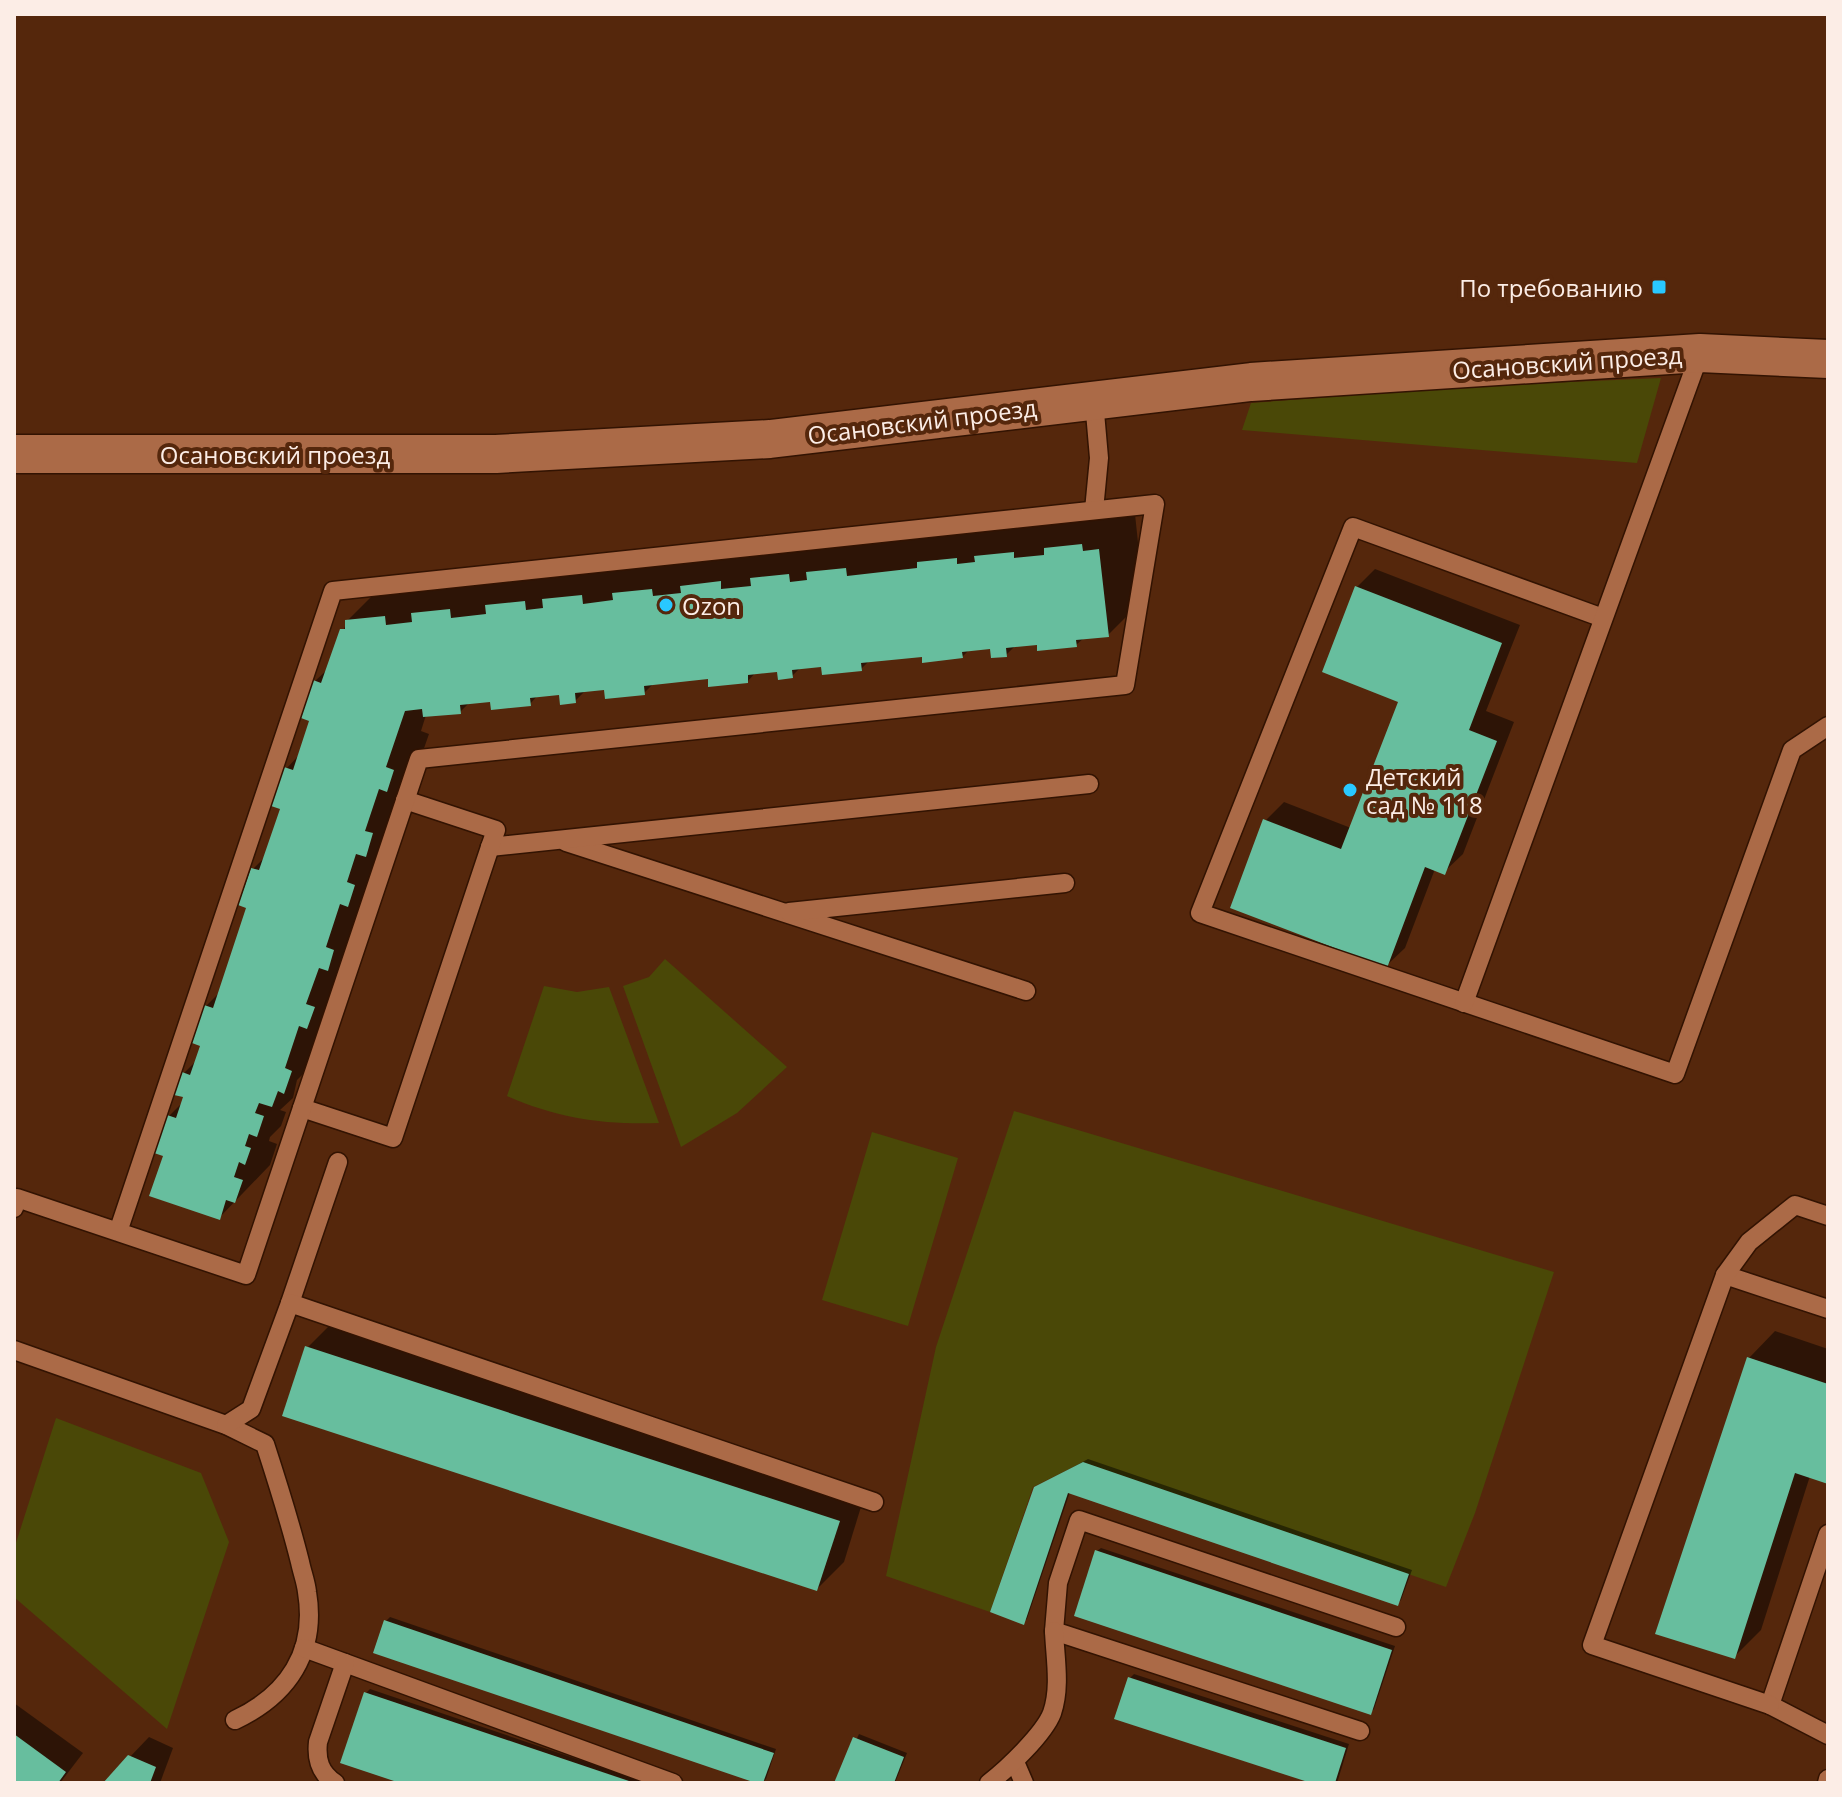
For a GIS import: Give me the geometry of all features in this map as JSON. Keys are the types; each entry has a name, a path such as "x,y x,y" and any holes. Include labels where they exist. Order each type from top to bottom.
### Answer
{"street":[{"name":"Осановский проезд","path":"14,454 496,454 770,439 1251,382 1700,353 1828,359"}],"lane":[{"path":"1464,1003 1700,353"},
{"path":"1094,401 1099,458 1094,510"},
{"path":"14,1208 17,1198 118,1232 246,1275 419,759 1125,685 1155,504 333,591 118,1232"},
{"path":"1603,618 1353,527 1200,913 1675,1074 1792,750 1828,726"},
{"path":"490,847 1089,784"},
{"path":"302,1108 393,1138 496,830 405,800"},
{"path":"560,840 1026,991"},
{"path":"783,912 1065,883"},
{"path":"226,1425 251,1409 338,1162"},
{"path":"1828,1216 1795,1205 1749,1242 1725,1275 1592,1645 1770,1705 1828,1735"},
{"path":"1725,1275 1828,1309"},
{"path":"290,1303 874,1502"},
{"path":"14,1350 226,1425 265,1444 291,1523 307,1592 309,1619 304,1648 292,1678 258,1709 235,1720"},
{"path":"989,1783 1015,1762 1052,1714 1057,1683 1054,1631 1058,1583 1079,1520 1396,1627"},
{"path":"1770,1705 1828,1534"},
{"path":"1054,1631 1360,1731"},
{"path":"304,1648 673,1783"},
{"path":"335,1783 324,1773 317,1754 318,1742 345,1663"},
{"path":"1015,1762 1024,1783"}],"shaded area":[{"path":"1661,378 1637,463 1242,430 1251,403 1476,386"},
{"path":"665,959 787,1067 737,1113 681,1147 623,986 649,977"},
{"path":"544,986 577,992 609,987 659,1123 619,1123 581,1118 544,1110 507,1096"},
{"path":"1014,1111 1554,1272 1475,1513 1446,1587 1083,1462 1033,1487 990,1612 886,1576 936,1347"},
{"path":"872,1132 958,1158 908,1326 822,1300"},
{"path":"56,1418 201,1473 229,1542 167,1729 14,1597 14,1549"}],"building":[{"path":"1082,544 1083,551 1099,549 1109,637 1076,640 1077,647 1037,651 1037,645 1006,648 1007,657 991,658 990,649 962,652 963,658 922,663 922,657 861,663 862,671 822,675 821,667 792,670 793,678 778,680 777,672 748,675 748,683 708,687 708,679 644,686 645,695 605,699 604,690 575,693 576,703 560,705 559,695 530,698 531,706 491,710 490,702 460,705 461,714 423,717 422,709 405,711 386,767 394,770 387,792 379,789 365,831 373,833 366,857 356,854 347,882 355,885 348,907 340,904 326,947 334,950 328,971 319,968 306,1004 315,1007 307,1029 299,1026 285,1068 292,1071 284,1094 278,1091 272,1107 259,1103 255,1113 264,1116 257,1137 249,1134 245,1146 251,1148 245,1165 239,1162 234,1177 243,1180 235,1203 226,1200 220,1220 149,1196 163,1156 154,1153 167,1115 176,1118 183,1097 174,1095 182,1072 190,1075 200,1046 192,1043 204,1005 213,1008 246,908 238,905 251,868 259,870 280,809 271,806 284,767 293,770 309,721 301,718 313,680 321,683 340,629 345,629 345,620 385,616 386,625 412,622 411,613 450,609 451,618 486,614 485,605 525,601 526,610 543,608 542,599 582,595 583,604 613,600 612,593 652,589 653,596 681,593 680,586 721,581 721,589 751,586 750,578 789,574 790,582 807,580 806,572 846,568 847,576 917,568 917,562 957,558 957,564 975,562 974,556 1014,552 1014,558 1044,555 1044,548"},
{"path":"1355,586 1502,643 1469,730 1497,741 1445,875 1425,867 1387,968 1230,908 1263,819 1341,849 1398,702 1322,672"},
{"path":"305,1346 840,1521 817,1591 282,1416"},
{"path":"1747,1357 1828,1384 1828,1484 1795,1473 1735,1659 1655,1634"},
{"path":"1083,1462 1409,1574 1398,1606 1068,1493 1024,1625 990,1612 1034,1487"},
{"path":"1095,1550 1392,1650 1371,1715 1074,1616"},
{"path":"384,1620 774,1753 763,1783 373,1653"},
{"path":"1128,1677 1346,1748 1335,1783 1311,1783 1114,1719"},
{"path":"364,1692 632,1783 400,1783 340,1763"},
{"path":"14,1734 66,1772 58,1783 14,1783"},
{"path":"853,1737 904,1757 894,1783 834,1783"},
{"path":"128,1755 156,1767 150,1783 103,1783"}],"place":[{"name":"По требованию","path":"1659,287"},
{"name":"Ozon","path":"666,605"},
{"name":"Детский сад № 118","path":"1350,790"}]}
